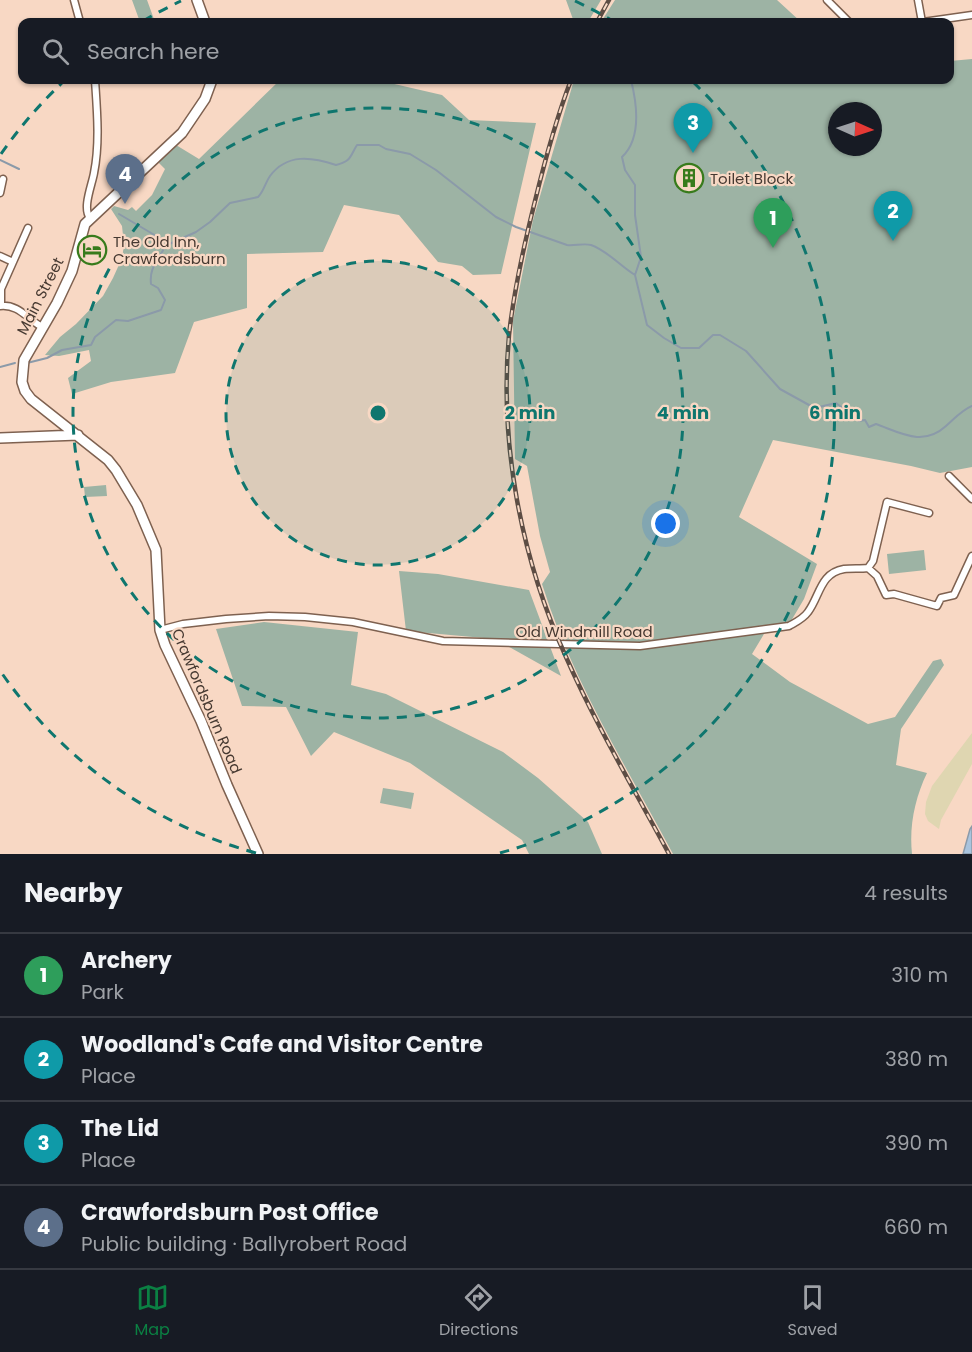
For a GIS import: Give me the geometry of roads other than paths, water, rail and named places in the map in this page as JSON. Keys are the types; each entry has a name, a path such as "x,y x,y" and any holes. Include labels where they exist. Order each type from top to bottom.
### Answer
{"main road":[{"path":"196,0 203,18"},
{"path":"90,218 182,133 205,99 211,84"},
{"name":"Main Street","path":"78,435 32,399 23,387 21,372 24,360 57,303 72,271 85,224 90,218"},
{"path":"0,438 78,435"},
{"name":"Crawfordsburn Road","path":"78,435 117,470 149,531 156,550 160,630 165,645 201,721 258,854"}],"street":[{"path":"74,0 79,18"},
{"path":"827,0 845,18"},
{"path":"918,0 922,18"},
{"path":"951,18 972,15"},
{"path":"90,218 87,213 96,163 95,84"},
{"path":"0,189 3,179"},
{"path":"28,228 1,289 1,306 12,306 19,309 42,327"},
{"path":"0,256 13,262"},
{"path":"949,476 972,499"},
{"path":"929,513 887,502 873,561 868,568 877,576 886,595 894,594 937,606 941,598 954,595 972,556"},
{"name":"Old Windmill Road","path":"160,630 183,624 226,619 269,616 305,617 353,622 443,641 640,646 789,626 798,622 808,612 826,578 845,569 868,568"}],"water":[{"path":"972,826 972,854 963,854 970,829"}],"waterway":[{"path":"632,84 636,110 635,131 633,140 622,157 625,170 635,185 635,215 641,257 635,275 647,325 681,348 699,348 713,335 720,335 746,351 780,389 809,405 819,407 836,403 859,421 865,420 869,427 876,424 903,434 929,436 972,406"},
{"path":"27,363 47,358 62,350 91,345 95,337 116,320 128,321 161,310 165,300 158,288 151,284 151,278 153,268 165,246 196,232 230,203 258,197 270,176 284,163 309,159 336,165 348,160 357,145 379,145 386,149 410,154 436,170 496,217 516,227 567,245 591,245 603,251 635,275"},
{"path":"0,160 19,169"},
{"path":"119,214 168,243"},
{"path":"0,367 15,363"}],"railway":[{"path":"599,18 609,0"},
{"path":"570,84 543,170 523,251 514,301 509,335 507,376 507,417 511,458 526,540 550,619 590,707 669,854"}],"place":[{"name":"The Lid","path":"693,153"},
{"name":"Toilet Block","path":"689,178"},
{"name":"Crawfordsburn Post Office","path":"125,204"},
{"name":"Woodland's Cafe and Visitor Centre","path":"893,241"},
{"name":"Archery","path":"773,248"},
{"name":"The Old Inn, Crawfordsburn","path":"92,250"}]}
